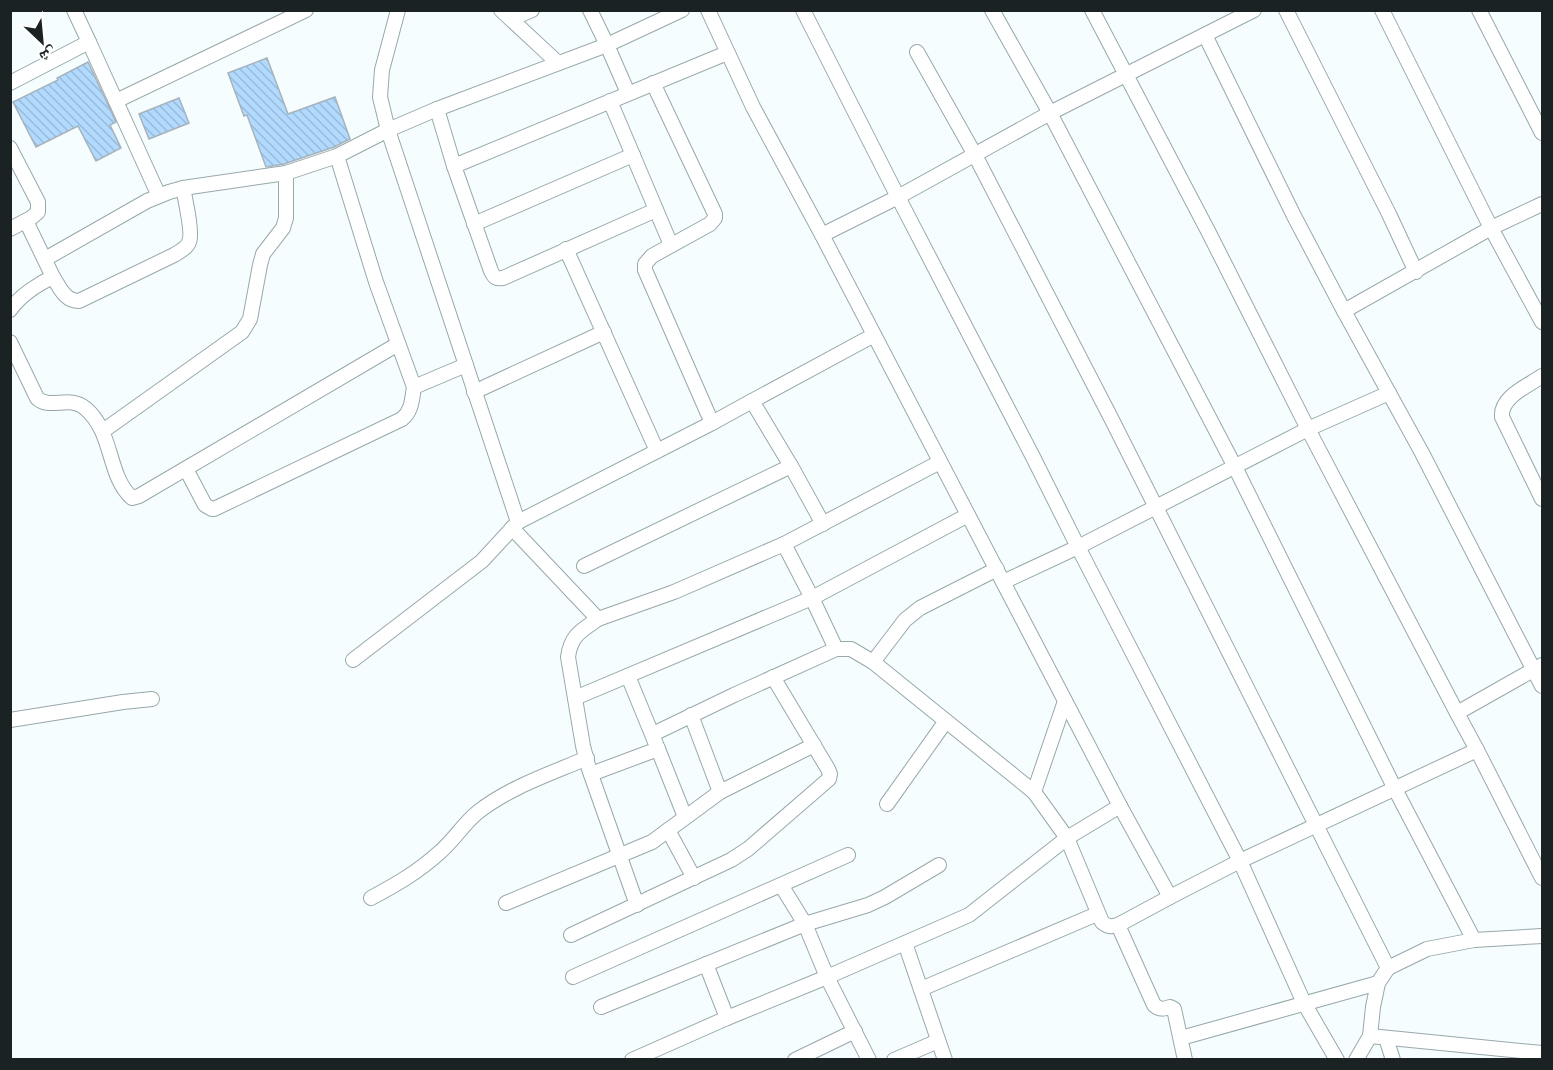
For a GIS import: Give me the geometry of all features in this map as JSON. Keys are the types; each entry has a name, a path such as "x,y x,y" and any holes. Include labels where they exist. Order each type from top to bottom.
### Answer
{"street":[{"path":"74,10 159,196"},
{"path":"116,101 306,10"},
{"path":"398,10 382,70 380,97 388,130 466,366 515,525 598,619"},
{"path":"506,15 532,10"},
{"path":"590,10 628,93"},
{"path":"45,259 159,196 183,188 286,173 337,156 388,130 437,109 607,45 682,10"},
{"path":"708,10 753,107 1170,897"},
{"path":"803,10 1240,861 1304,1003 1337,1059"},
{"path":"992,10 1050,113 1235,467 1395,789 1474,940"},
{"path":"1092,10 1542,878"},
{"path":"822,235 898,197 1050,113 1254,10"},
{"path":"1286,10 1416,272"},
{"path":"1382,10 1491,228 1542,322"},
{"path":"1479,10 1542,133"},
{"path":"506,15 558,63"},
{"path":"1205,36 1344,311 1538,667 1542,686"},
{"path":"10,83 89,42"},
{"path":"917,52 975,155 1156,506 1388,968"},
{"path":"454,166 727,53"},
{"path":"653,83 715,218 710,224 648,260 645,270 712,423"},
{"path":"610,101 671,245"},
{"path":"437,109 474,224 491,271 497,279 656,210"},
{"path":"10,148 38,202 38,212 10,229"},
{"path":"474,224 633,155"},
{"path":"186,469 205,505 212,509 402,419 410,409 414,387 375,282 337,156"},
{"path":"104,430 242,332 250,319 263,254 283,228 286,218 286,173"},
{"path":"26,221 66,297 71,301 79,301 184,249 190,242 190,232 183,188"},
{"path":"1344,311 1491,228 1542,204"},
{"path":"566,249 657,451"},
{"path":"10,310 15,303 53,276"},
{"path":"474,392 604,332"},
{"path":"353,660 475,566 515,525 712,423 874,335"},
{"path":"10,342 40,402 78,403 86,408 104,430 122,487 132,498 186,469 398,344"},
{"path":"414,387 466,366"},
{"path":"1542,376 1504,404 1501,410 1502,417 1542,499"},
{"path":"1003,582 1078,548 1308,429 1389,393"},
{"path":"752,401 823,524"},
{"path":"637,905 586,758 568,657 569,646 574,637 598,619 674,592 784,544 940,462"},
{"path":"584,566 791,466"},
{"path":"575,698 812,598 968,515"},
{"path":"784,544 836,649"},
{"path":"873,662 905,620 920,608 996,569"},
{"path":"653,734 836,649 851,648 873,662 1034,792 1067,838 1097,914 1107,926 1118,925 1240,861 1477,750"},
{"path":"1457,713 1538,667"},
{"path":"628,676 685,817"},
{"path":"571,936 731,860 748,849 830,779 830,774 814,745 773,677"},
{"path":"10,720 152,699"},
{"path":"1034,792 1065,701"},
{"path":"692,715 720,792"},
{"path":"887,804 946,722"},
{"path":"506,903 651,842 720,792 814,745"},
{"path":"591,774 658,749"},
{"path":"371,898 413,875 442,851 477,812 503,795 586,758"},
{"path":"632,1059 969,915 1067,838 1120,806"},
{"path":"668,830 694,878"},
{"path":"573,977 848,855"},
{"path":"601,1007 805,924 867,905 939,865"},
{"path":"782,885 805,924 827,977 869,1059"},
{"path":"921,989 1097,914"},
{"path":"1118,925 1154,1005 1162,1009 1170,1007 1174,1009 1185,1059"},
{"path":"1356,1059 1370,1036 1378,983 1388,968 1427,950 1474,940 1542,936"},
{"path":"905,943 945,1059"},
{"path":"706,964 727,1018"},
{"path":"1180,1038 1378,983"},
{"path":"795,1059 855,1031"},
{"path":"1370,1036 1542,1053"},
{"path":"1386,1038 1393,1059"},
{"path":"894,1059 939,1041"}],"building":[{"path":"267,58 288,114 335,97 350,139 334,147 284,164 266,167 247,115 244,116 228,73"},
{"path":"88,62 116,122 110,125 121,148 96,161 78,126 36,147 13,102"},
{"path":"179,98 189,123 149,139 139,114"}]}
